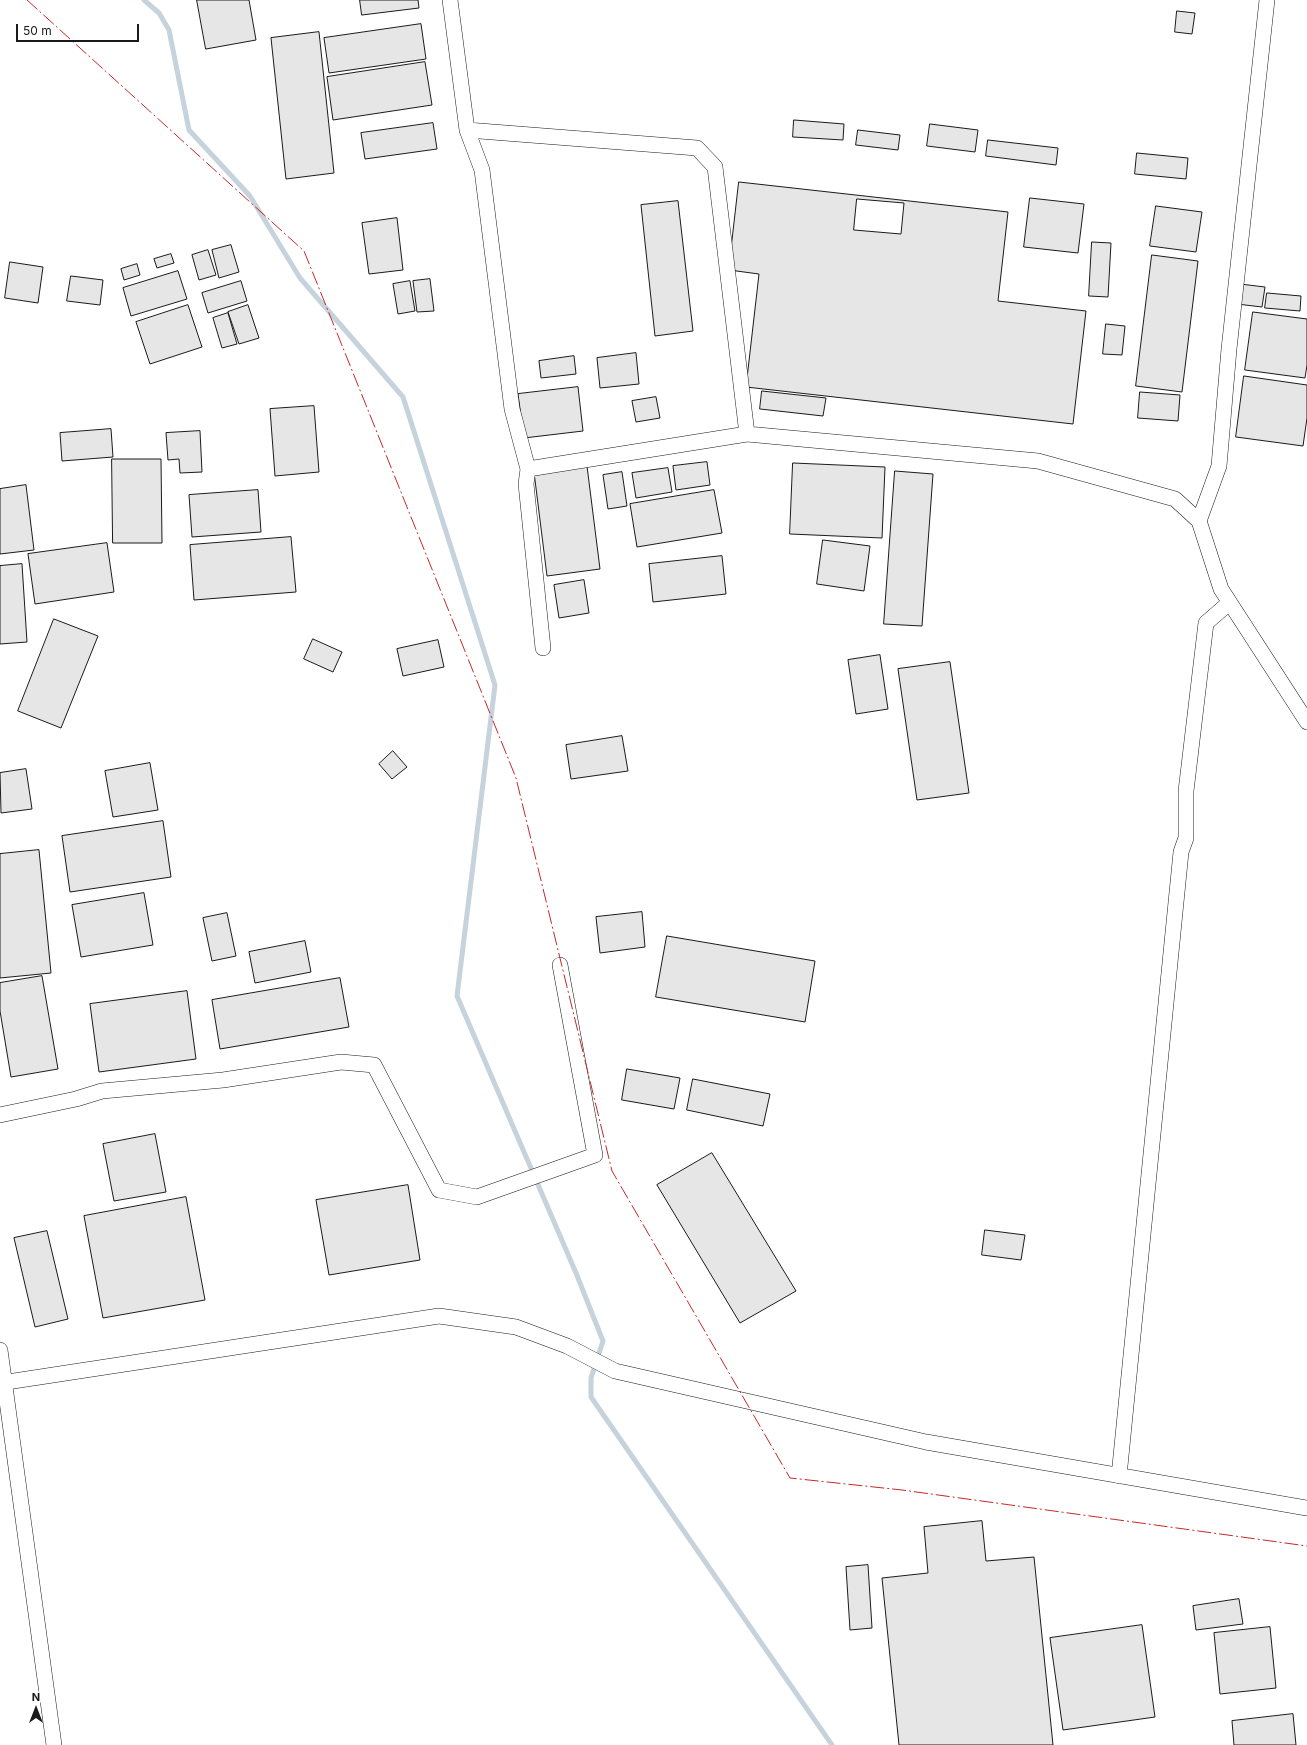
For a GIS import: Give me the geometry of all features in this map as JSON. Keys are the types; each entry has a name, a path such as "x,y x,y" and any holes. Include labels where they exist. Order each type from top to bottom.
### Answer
{"street":[{"path":"450,0 467,130 482,170 512,409 528,469 526,484 544,648"},
{"path":"1199,521 1220,466 1229,349 1267,0"},
{"path":"467,130 697,148 715,167 747,434"},
{"path":"528,469 747,434 1038,461 1175,499 1199,521 1221,589 1307,722"},
{"path":"1119,1476 1181,852 1186,838 1186,791 1206,623 1229,603"},
{"path":"0,1115 76,1099 102,1091 223,1080 341,1062 374,1065 439,1190 477,1197 596,1155 560,965"},
{"path":"2,1383 440,1316 516,1327 567,1346 615,1371 926,1442 1307,1508"},
{"path":"0,1350 2,1383 54,1745"}],"building":[{"path":"197,0 249,0 256,40 206,49"},
{"path":"360,0 418,0 419,8 362,15"},
{"path":"1177,11 1195,13 1192,34 1175,32"},
{"path":"421,24 426,59 329,73 324,38"},
{"path":"319,32 334,173 286,179 271,38"},
{"path":"425,62 432,105 333,120 327,77"},
{"path":"794,120 844,124 843,140 793,137"},
{"path":"433,123 437,149 365,159 361,133"},
{"path":"930,124 978,130 975,152 927,146"},
{"path":"858,130 900,135 898,150 856,145"},
{"path":"988,140 1058,148 1056,165 986,156"},
{"path":"1137,153 1188,158 1186,179 1135,174"},
{"path":"739,182 1008,212 998,301 1086,311 1073,424 746,387 759,274 729,270"},
{"path":"1030,198 1084,204 1078,253 1024,247"},
{"path":"857,199 904,203 901,234 854,230"},
{"path":"678,201 693,331 655,336 641,205"},
{"path":"1156,206 1202,212 1196,252 1150,246"},
{"path":"397,218 403,270 369,274 362,223"},
{"path":"1092,242 1111,243 1108,297 1089,296"},
{"path":"231,245 239,272 219,278 212,250"},
{"path":"208,250 216,275 199,280 192,255"},
{"path":"171,254 174,263 157,268 154,259"},
{"path":"1152,255 1198,261 1182,392 1136,386"},
{"path":"10,262 43,267 38,303 5,298"},
{"path":"137,264 140,275 124,280 121,269"},
{"path":"178,271 187,299 131,316 123,288"},
{"path":"71,276 103,280 100,305 67,301"},
{"path":"430,279 434,311 417,312 413,281"},
{"path":"241,281 247,301 208,313 202,293"},
{"path":"410,281 415,311 398,314 393,284"},
{"path":"1240,284 1265,287 1262,307 1237,304"},
{"path":"1267,293 1301,296 1300,311 1265,308"},
{"path":"188,305 202,347 150,364 136,322"},
{"path":"248,305 259,338 239,344 228,312"},
{"path":"1253,312 1307,319 1307,365 1305,378 1245,370"},
{"path":"228,313 237,344 222,348 213,318"},
{"path":"1106,324 1125,326 1122,355 1103,354"},
{"path":"636,353 639,384 600,388 597,358"},
{"path":"574,356 576,374 541,378 539,361"},
{"path":"1244,376 1307,385 1307,418 1303,446 1236,437"},
{"path":"578,387 583,431 524,438 518,394"},
{"path":"762,391 826,398 823,416 760,409"},
{"path":"1140,392 1180,395 1178,421 1138,418"},
{"path":"656,397 660,418 636,422 632,401"},
{"path":"314,406 319,472 275,476 270,409"},
{"path":"111,429 113,457 62,461 60,433"},
{"path":"200,431 202,472 180,473 179,459 168,460 166,433"},
{"path":"112,459 161,459 162,543 113,543"},
{"path":"707,462 710,485 676,490 673,466"},
{"path":"793,463 885,467 882,538 790,534"},
{"path":"587,466 600,569 547,576 534,472"},
{"path":"668,468 672,492 636,498 632,473"},
{"path":"895,471 933,474 922,626 884,624"},
{"path":"622,472 627,506 608,509 603,475"},
{"path":"26,485 34,550 0,554 0,489"},
{"path":"258,490 261,532 192,537 189,495"},
{"path":"714,490 722,533 637,547 630,504"},
{"path":"291,537 296,592 194,600 190,545"},
{"path":"823,540 870,546 864,591 817,584"},
{"path":"107,543 114,592 35,604 28,554"},
{"path":"722,556 726,594 653,602 649,564"},
{"path":"22,564 27,642 0,644 0,566"},
{"path":"584,580 589,613 559,618 554,585"},
{"path":"54,619 98,636 61,728 18,711"},
{"path":"313,639 342,652 333,672 304,659"},
{"path":"438,640 444,667 403,676 397,649"},
{"path":"880,655 888,709 856,714 848,660"},
{"path":"950,662 969,793 917,800 898,669"},
{"path":"622,736 628,771 571,779 566,745"},
{"path":"393,751 407,767 392,779 379,764"},
{"path":"150,763 158,810 113,817 105,771"},
{"path":"26,769 32,809 1,813 0,773"},
{"path":"163,821 171,877 70,892 62,836"},
{"path":"39,850 51,973 0,978 0,854"},
{"path":"144,893 153,945 81,957 72,905"},
{"path":"642,912 645,947 600,953 596,917"},
{"path":"227,913 236,956 212,961 203,918"},
{"path":"667,936 815,961 805,1022 656,997"},
{"path":"305,941 311,972 255,983 249,952"},
{"path":"42,976 58,1069 11,1077 0,1011 0,983"},
{"path":"340,978 349,1027 220,1049 212,1000"},
{"path":"187,991 196,1059 99,1072 90,1004"},
{"path":"627,1069 680,1078 674,1109 622,1100"},
{"path":"693,1079 770,1094 763,1126 687,1110"},
{"path":"155,1134 166,1192 114,1201 103,1144"},
{"path":"712,1153 796,1291 740,1323 657,1185"},
{"path":"408,1185 420,1260 329,1275 316,1200"},
{"path":"186,1197 205,1300 103,1318 84,1216"},
{"path":"985,1230 1025,1235 1021,1260 982,1255"},
{"path":"47,1231 68,1319 35,1327 14,1238"},
{"path":"982,1521 986,1561 1034,1557 1053,1745 899,1745 882,1578 928,1573 924,1527"},
{"path":"868,1565 872,1628 850,1630 846,1567"},
{"path":"1239,1599 1243,1624 1196,1630 1193,1606"},
{"path":"1142,1625 1155,1717 1063,1730 1050,1638"},
{"path":"1270,1627 1276,1688 1220,1694 1214,1633"},
{"path":"1293,1714 1296,1745 1234,1745 1232,1721"}],"waterway":[{"path":"144,0 159,13 169,30 189,130 250,196 300,278 403,397 495,685 457,996 576,1273 603,1341 591,1378 591,1397 832,1745"}],"power":[{"path":"27,0 304,251 516,778 612,1171 790,1478 902,1490 1307,1546"}]}
